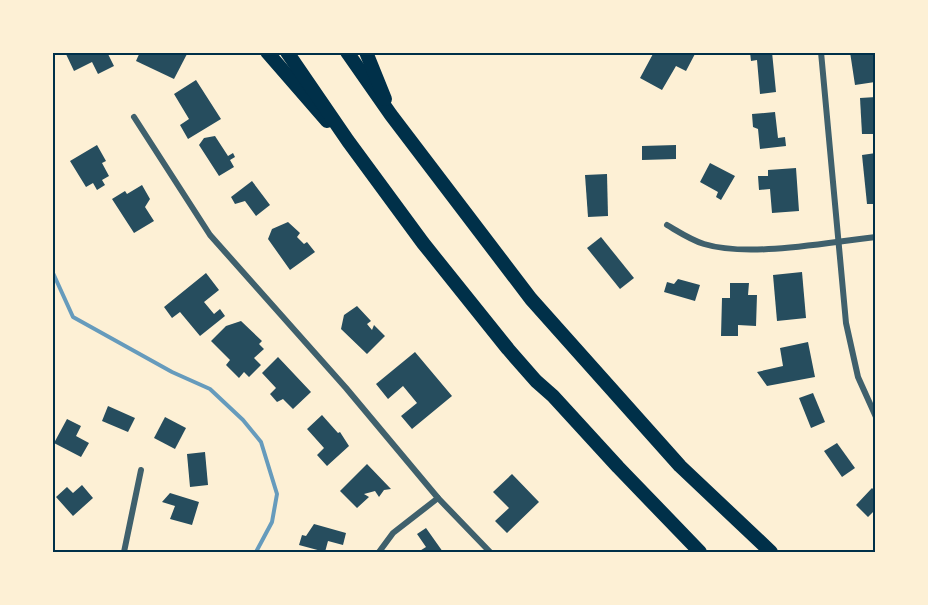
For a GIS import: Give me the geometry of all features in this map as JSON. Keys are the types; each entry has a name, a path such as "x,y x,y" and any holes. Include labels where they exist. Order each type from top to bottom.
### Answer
{"highway":[{"path":"267,52 317,111 348,141"},
{"path":"287,52 348,141 423,243 508,349 700,552"},
{"path":"347,52 391,115 531,299 680,466 771,552"},
{"path":"366,52 391,115"}],"street":[{"path":"821,52 850,346 861,384 876,417"},
{"path":"134,117 210,235 346,388 438,498 490,552"},
{"path":"667,225 704,244 735,249 768,249 876,237"},
{"path":"124,552 141,470"},
{"path":"379,552 393,533 438,498"}],"building":[{"path":"65,52 107,52 114,66 98,74 92,62 74,71"},
{"path":"140,52 184,52 187,54 174,79 136,61"},
{"path":"654,52 696,52 686,71 676,66 662,90 640,78"},
{"path":"750,52 772,52 776,92 760,94 757,60 751,61"},
{"path":"850,52 876,52 876,70 873,70 875,82 855,85"},
{"path":"196,80 221,119 188,139 180,125 189,119 174,94"},
{"path":"876,97 876,134 862,134 860,98"},
{"path":"775,112 778,138 785,137 786,146 760,149 758,129 753,127 752,114"},
{"path":"215,136 228,156 233,153 235,157 230,160 234,167 219,176 199,145 204,138"},
{"path":"97,145 106,161 102,163 109,176 102,180 105,185 97,190 93,183 86,187 70,161"},
{"path":"676,145 676,159 642,160 642,146"},
{"path":"876,153 876,204 867,204 862,155"},
{"path":"710,163 735,176 721,200 716,197 718,192 700,182"},
{"path":"796,168 799,211 772,213 770,189 759,190 758,176 768,176 768,170"},
{"path":"607,174 608,216 588,217 585,175"},
{"path":"252,181 270,205 256,216 245,201 235,204 231,197"},
{"path":"142,185 150,199 145,207 154,221 134,233 112,199 125,191 127,194"},
{"path":"288,222 300,233 297,237 304,244 307,242 315,252 290,270 268,239 272,229"},
{"path":"601,237 634,278 620,289 587,248"},
{"path":"802,272 806,318 777,321 773,275"},
{"path":"206,273 219,290 204,302 214,314 220,309 225,316 200,336 180,312 172,318 164,307"},
{"path":"678,279 700,285 695,301 664,292 667,282 674,284"},
{"path":"730,283 749,283 748,295 757,295 756,326 738,325 738,336 721,336 722,298 730,298"},
{"path":"357,306 371,321 367,324 372,330 374,325 385,336 367,354 341,329 344,315"},
{"path":"241,321 262,341 259,344 264,349 254,358 261,365 249,377 244,372 239,378 226,365 230,360 211,341 226,326"},
{"path":"808,342 815,377 767,386 757,372 783,366 780,348"},
{"path":"415,352 452,396 412,429 401,416 417,403 403,386 388,399 376,384"},
{"path":"278,357 311,392 293,409 283,399 277,402 270,394 276,388 262,373"},
{"path":"813,393 825,422 811,428 799,398"},
{"path":"108,406 135,418 128,432 102,421"},
{"path":"322,415 338,433 340,432 349,446 327,466 317,455 324,448 307,429"},
{"path":"165,417 186,428 175,449 154,438"},
{"path":"67,419 81,426 76,436 89,443 81,457 54,443"},
{"path":"837,443 855,468 842,477 824,451"},
{"path":"205,452 208,485 190,487 187,454"},
{"path":"367,464 391,489 384,490 379,497 375,491 364,494 369,497 357,508 340,491"},
{"path":"512,474 539,502 507,533 495,521 509,508 493,492"},
{"path":"82,485 93,498 73,516 56,497 67,487 73,493"},
{"path":"872,488 876,492 876,512 874,511 868,517 856,505"},
{"path":"170,493 199,502 192,525 170,519 175,506 162,502"},
{"path":"314,524 346,533 343,545 328,541 325,552 299,545 302,535 306,536"},
{"path":"426,528 443,552 418,552 426,547 417,534"}],"waterway":[{"path":"52,267 73,317 172,372 210,389 243,420 261,442 277,494 272,522 256,552"}]}
